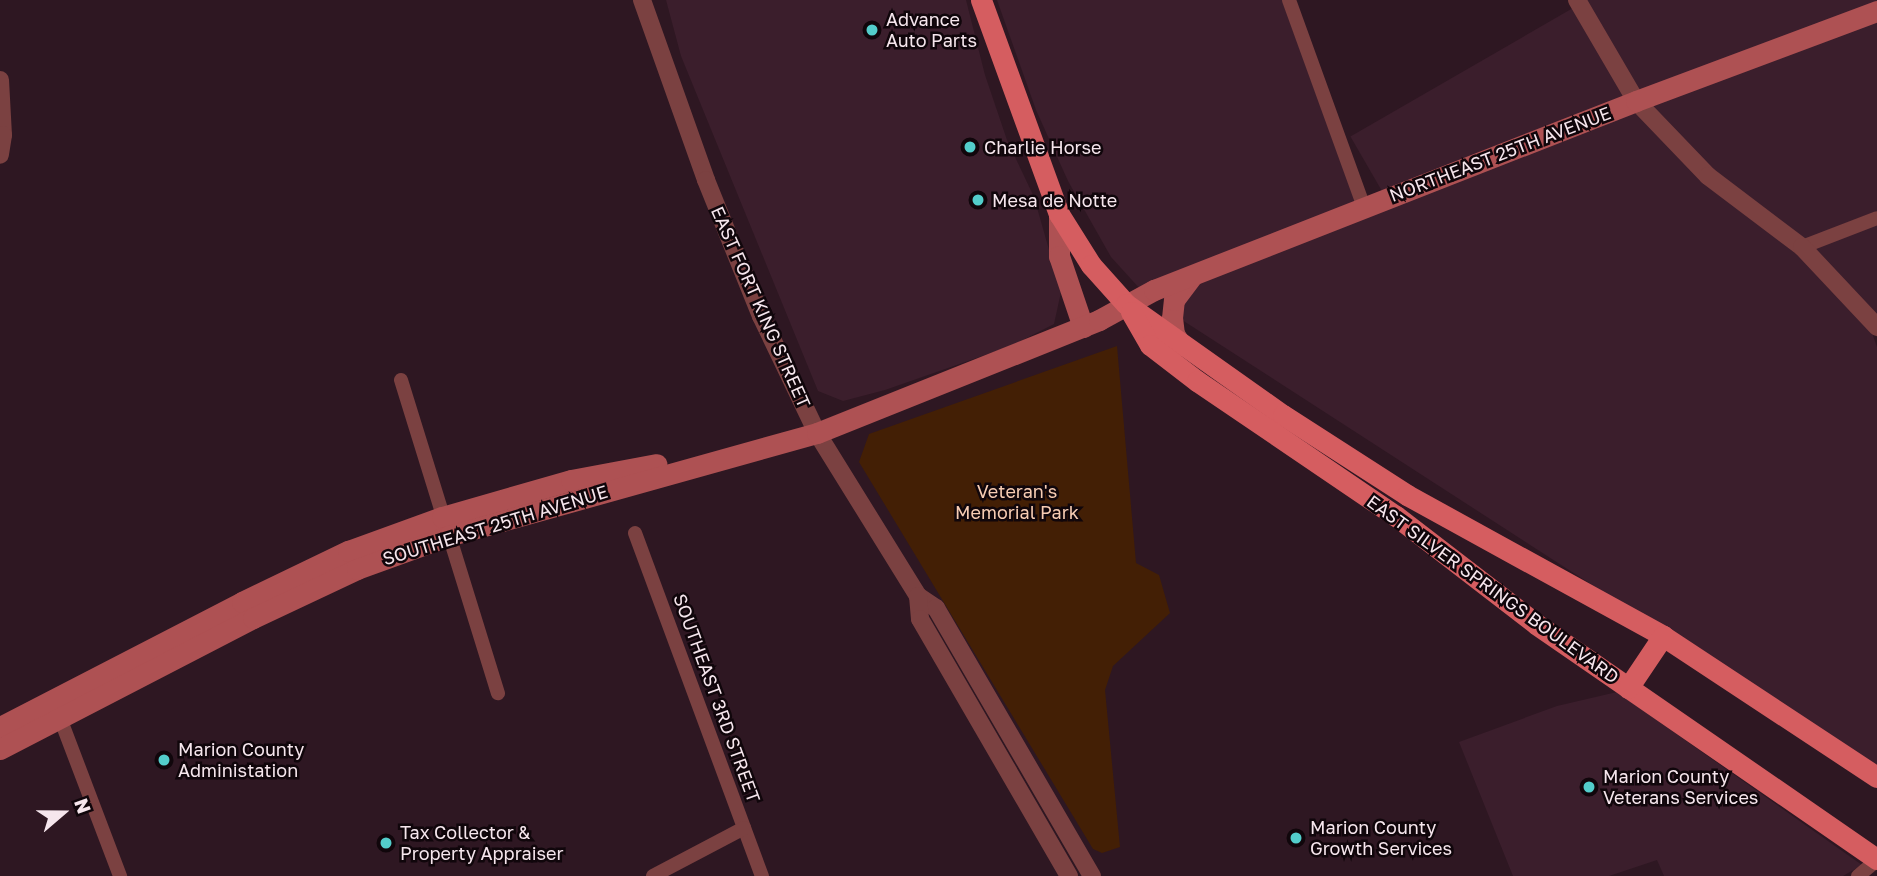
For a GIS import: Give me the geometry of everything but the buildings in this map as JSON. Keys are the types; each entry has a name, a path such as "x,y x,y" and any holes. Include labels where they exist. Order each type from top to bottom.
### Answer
{"main road":[{"name":"EAST SILVER SPRINGS BOULEVARD","path":"981,0 1059,214 1091,265 1126,304 1181,345 1407,495 1663,636 1877,777"},
{"name":"NORTHEAST 25TH AVENUE","path":"1126,304 1193,274 1364,207 1877,11"},
{"path":"1059,214 1059,256 1083,327"},
{"path":"1181,345 1174,334 1174,300 1193,274"},
{"name":"SOUTHEAST 25TH AVENUE","path":"0,727 57,710 445,526 817,433 1083,327 1126,304"},
{"name":"EAST SILVER SPRINGS BOULEVARD","path":"1126,304 1150,345 1197,381 1396,516 1525,615 1877,859"},
{"path":"1628,688 1663,636"},
{"name":"SOUTHEAST 25TH AVENUE","path":"0,749 57,710"}],"street":[{"name":"EAST FORT KING STREET","path":"642,0 706,180 761,316 817,433 918,596 936,608 1091,876"},
{"path":"1289,0 1364,207"},
{"path":"1577,0 1636,101 1708,176 1802,247 1877,327"},
{"path":"0,80 3,135 0,155"},
{"path":"1802,247 1877,218"},
{"path":"401,380 498,693"},
{"name":"SOUTHEAST 3RD STREET","path":"635,533 762,876"},
{"name":"EAST FORT KING STREET","path":"918,596 920,619 1067,874"},
{"path":"57,710 120,876"},
{"path":"653,876 744,828"},
{"path":"1858,876 1877,859"}],"shaded area":[{"path":"666,0 966,0 985,75 1007,140 1034,197 1061,292 1054,324 1011,346 885,390 843,401 818,391 681,56"},
{"path":"997,0 1282,0 1356,204 1141,290 1111,257 1068,181 1036,110"},
{"path":"1585,0 1877,0 1877,4 1639,93"},
{"path":"1573,8 1625,98 1402,227 1350,136"},
{"path":"1877,17 1877,211 1803,240 1713,171 1647,103"},
{"path":"1632,109 1799,254 1871,330 1877,347 1877,769 1179,318 1181,301 1197,280"},
{"path":"1877,224 1877,316 1813,249"},
{"path":"1617,692 1862,865 1843,876 1664,876 1657,860 1609,876 1513,876 1459,742 1557,706"}],"green space":[{"name":"Veteran's Memorial Park","path":"1117,346 1136,563 1159,575 1170,613 1113,666 1105,690 1120,847 1102,853 1093,849 859,462 869,434"}],"place":[{"name":"Advance Auto Parts","path":"872,30"},
{"name":"Charlie Horse","path":"970,147"},
{"name":"Mesa de Notte","path":"978,200"},
{"name":"Marion County Administation","path":"164,760"},
{"name":"Marion County Veterans Services","path":"1589,787"},
{"name":"Marion County Growth Services","path":"1296,838"},
{"name":"Tax Collector & Property Appraiser","path":"386,843"}]}
